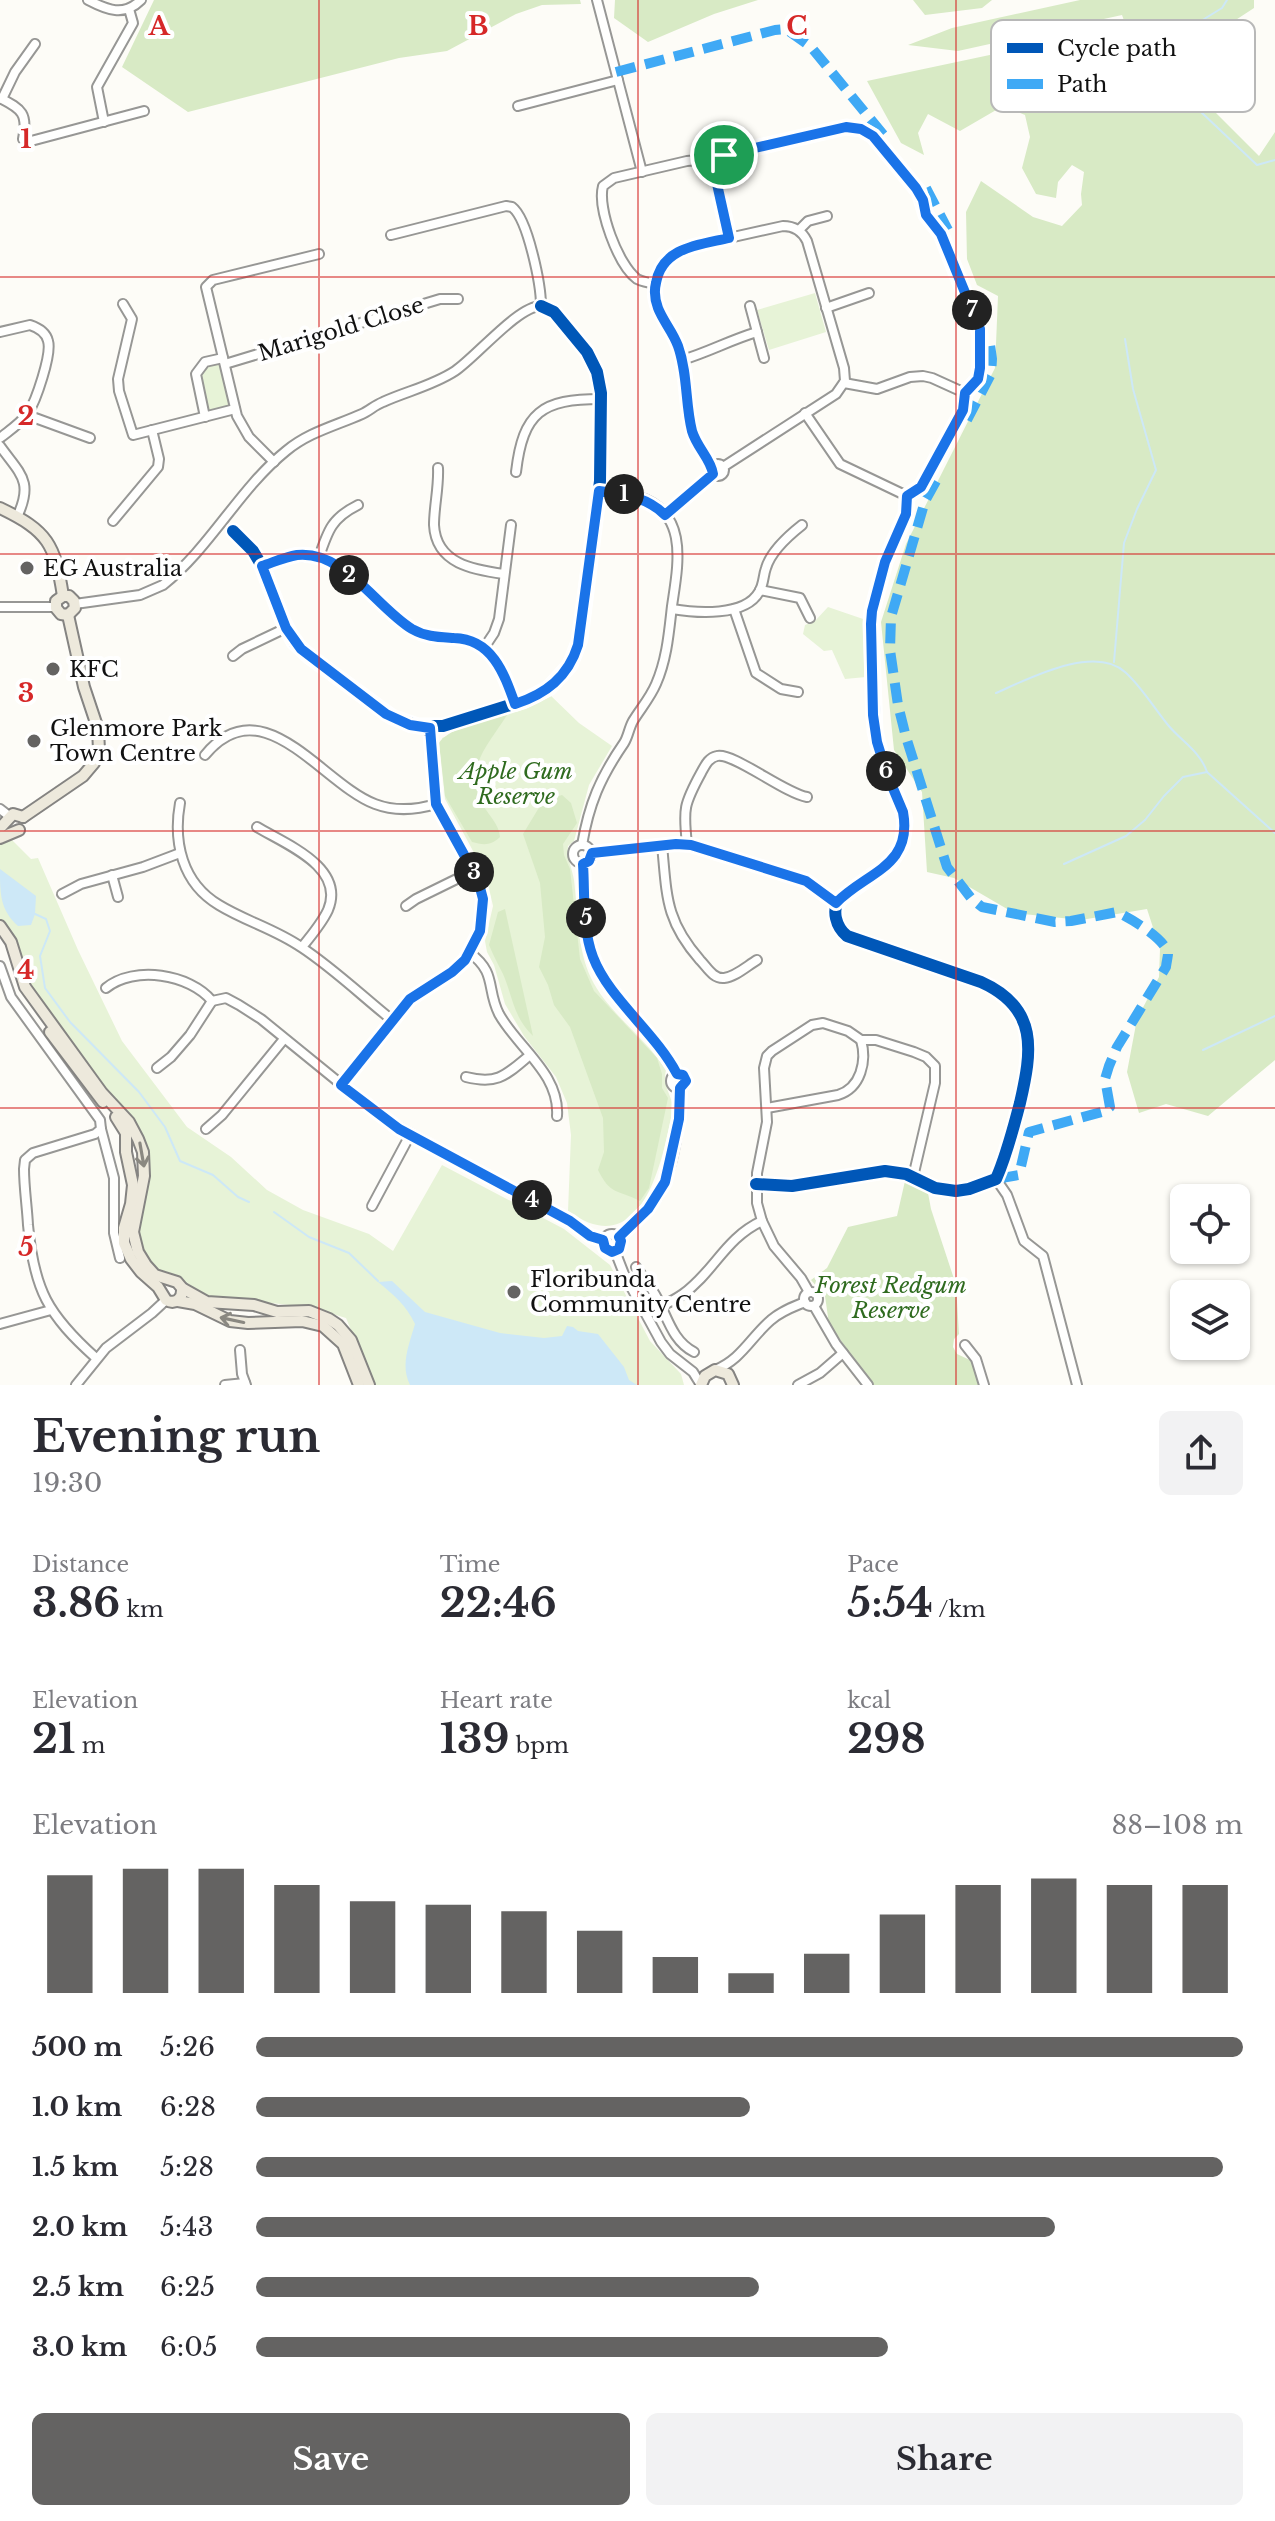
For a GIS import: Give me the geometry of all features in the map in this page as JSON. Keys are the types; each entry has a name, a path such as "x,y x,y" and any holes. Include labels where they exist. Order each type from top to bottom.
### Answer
{"main road":[{"path":"0,508 33,526 49,543 63,596"},
{"path":"63,596 69,596 75,604 68,615 61,614 55,607 56,601 63,596"},
{"path":"23,817 78,780 91,768 98,755 98,729 84,687 68,615"},
{"path":"19,830 10,828 4,818 16,813 23,817"},
{"path":"0,838 19,830 24,825 23,817"},
{"path":"0,926 11,942 25,987 102,1093 135,1132 143,1152 144,1176 133,1239 146,1265 155,1275 177,1282 199,1299 214,1304 251,1304 274,1312 309,1311 324,1316 338,1325 351,1340 369,1385"},
{"path":"0,936 21,992 93,1092 124,1128 133,1193 124,1228 124,1243 131,1259 171,1302 195,1304 230,1321 302,1321 323,1326 343,1344 359,1385"},
{"path":"163,1296 163,1285 170,1281"},
{"path":"178,1301 182,1288"},
{"path":"701,1385 705,1376 714,1371 728,1374 733,1384"}],"street":[{"path":"88,0 111,11 129,9 141,0"},
{"path":"597,0 642,172"},
{"path":"104,122 97,87 133,23 129,9"},
{"path":"35,44 1,99 16,106 22,113 25,122 23,139 33,140 144,111"},
{"path":"518,106 618,80"},
{"path":"729,238 715,177 721,158 732,152 846,127 861,129 873,136 921,197 926,215 939,230 978,325 980,371 965,393 963,410 921,487 907,496"},
{"path":"656,284 636,278 622,259 612,239 602,199 603,186 610,179 691,160 716,166"},
{"path":"391,235 512,207 521,218 539,286 541,306"},
{"path":"799,230 808,221 827,216"},
{"path":"665,515 717,469 836,394 844,383 845,371 807,241 799,230 783,226 688,247 676,253 661,268 656,284 657,307 674,336 682,360 692,432 699,448 717,469"},
{"path":"274,462 245,433 235,409 206,293 208,283 319,254"},
{"path":"826,308 869,293"},
{"name":"Marigold Close","path":"224,361 440,299 458,299"},
{"path":"123,304 132,319 118,383 133,435 235,409"},
{"path":"75,604 140,595 163,585 274,462 311,434 446,376 532,307 541,306 554,312 587,352 598,377 601,399 599,491 576,652 555,684 542,693 515,704 430,728 410,725 386,714 301,649 286,628 262,566 248,545 233,531"},
{"path":"750,306 764,358"},
{"path":"0,332 30,325 41,330 48,339 41,377 27,415 0,438"},
{"path":"682,360 709,353 730,340 757,332"},
{"path":"205,417 196,374 205,362 224,361"},
{"path":"844,383 877,389 910,377 923,376 965,393"},
{"path":"516,472 522,438 538,414 563,400 601,399"},
{"path":"805,413 840,464 907,496"},
{"path":"27,415 90,438"},
{"path":"113,521 157,470 159,459 152,430"},
{"path":"0,446 26,485 25,501 17,517"},
{"path":"438,468 434,524 442,548 451,559 464,567 504,574"},
{"path":"583,864 573,855 575,849 582,845 590,808 601,779 625,742 633,721 660,674 667,647 679,552 676,535 665,515 652,504 636,496 599,491"},
{"path":"756,1184 792,1186 882,1171 896,1172 931,1187 951,1191 969,1189 996,1179 1008,1151 1028,1065 1029,1043 1020,1016 1004,997 986,984 847,936 839,927 835,914 836,903 891,862 902,845 903,812 882,761 875,731 871,624 885,562 906,514 907,496"},
{"path":"319,557 335,520 358,505"},
{"path":"484,648 499,619 511,525"},
{"path":"672,609 697,613 734,609 751,602 760,590 770,559 789,535 802,525"},
{"path":"262,566 295,555 319,557 339,567 415,631 433,637 465,639 484,648 502,669 515,704"},
{"path":"760,590 800,598 810,618"},
{"path":"0,607 55,607"},
{"path":"734,609 756,673 781,689 798,692"},
{"path":"233,656 286,628"},
{"path":"341,1085 410,999 452,972 470,953 479,935 482,895 473,871 436,804 430,728"},
{"path":"205,755 220,740 233,734 268,732 286,741 376,805 403,810 436,804"},
{"path":"687,844 686,800 707,762 716,753 793,794 807,797"},
{"path":"180,803 177,828 180,853 192,879 214,902 302,947 392,1020"},
{"path":"257,827 316,863 328,880 331,897 327,911 302,947"},
{"path":"592,853 687,844 806,881 836,903"},
{"path":"582,845 590,848 592,853 589,861 583,864"},
{"path":"662,845 667,902 675,925 689,947 719,980 757,960"},
{"path":"62,894 81,884 180,853"},
{"path":"583,864 587,930 596,963 606,982 665,1052 677,1074 685,1079 680,1088 679,1119 665,1182 648,1209 619,1237"},
{"path":"406,906 473,871"},
{"path":"112,875 118,897"},
{"path":"470,953 485,967 497,1010 555,1091 557,1116"},
{"path":"0,966 11,997 100,1120 98,1132 114,1178 114,1233 120,1258"},
{"path":"106,988 119,979 151,973 199,988 212,1001"},
{"path":"157,1068 190,1035 212,1001 222,998 233,1002 375,1112 410,1135 570,1221 590,1236 603,1240"},
{"path":"868,1385 809,1304 804,1296 809,1292 774,1246 762,1221 756,1184 767,1108 764,1064 772,1051 812,1025 821,1023 848,1031 861,1040 876,1040 926,1057 935,1066 935,1081 913,1177"},
{"path":"206,1129 222,1115 284,1039"},
{"path":"767,1108 848,1091 858,1079 864,1058 861,1040"},
{"path":"466,1077 482,1081 496,1079 506,1075 530,1055"},
{"path":"96,1358 72,1337 51,1310 38,1283 31,1256 24,1164 28,1156 38,1150 98,1132"},
{"path":"372,1206 410,1135"},
{"path":"996,1179 1007,1195 1024,1241 1043,1256 1077,1385"},
{"path":"661,1306 687,1292 735,1238 762,1221"},
{"path":"603,1240 611,1234 619,1237"},
{"path":"615,1251 621,1244 619,1237"},
{"path":"603,1240 607,1250 615,1251"},
{"path":"615,1251 625,1277 661,1342 670,1354 689,1368 701,1385"},
{"path":"636,1267 678,1340 694,1352"},
{"path":"76,1385 96,1358 152,1313 163,1296"},
{"path":"689,1368 714,1371 727,1366 770,1320 789,1308 809,1304"},
{"path":"0,1324 51,1310"},
{"path":"965,1345 976,1359 984,1385"},
{"path":"225,1385 245,1384 240,1350"},
{"path":"798,1385 843,1353"},
{"path":"733,1384 741,1354"}],"green space":[{"path":"154,0 580,0 581,4 542,5 516,14 447,51 399,58 188,112 122,67"},
{"path":"615,0 758,0 714,14 648,42 614,18"},
{"path":"913,0 992,0 982,8 925,15"},
{"path":"1080,0 1254,0 1254,8 1236,20 1124,20 1122,15 1099,20 991,20 991,44 958,51 908,45 952,28"},
{"path":"991,55 993,112 960,131 928,114 918,133 924,155 901,143 867,81"},
{"path":"1018,112 1215,112 1259,156 1275,132 1275,1060 1208,1116 1166,1104 1139,1113 1127,1072 1137,1019 1159,977 1160,949 1147,909 1081,920 1014,913 954,878 927,872 922,792 894,750 881,622 906,544 995,368 998,296 977,285 967,259 966,212 981,181 1033,217 1062,226 1082,205 1084,172 1072,165 1058,182 1056,198 1036,194 1022,168 1030,137 1025,115"},
{"path":"815,293 826,332 769,350 757,310"},
{"path":"221,361 231,402 226,407 207,413 198,376 205,365"},
{"path":"828,607 866,620 866,677 845,679 832,650 824,651 803,634 805,625 815,621"},
{"name":"Apple Gum Reserve","path":"548,693 579,723 612,746 589,785 574,841 568,846 581,943 586,967 598,991 666,1070 666,1085 673,1108 663,1153 645,1199 632,1216 615,1225 594,1224 568,1211 571,1135 567,1103 556,1077 524,1036 505,1004 485,941 493,906 486,875 445,799 442,738 520,708"},
{"path":"507,715 480,757 477,768 477,792 500,837 493,842 480,844 472,842 445,796 439,743 460,728"},
{"path":"562,795 571,803 577,823 563,844 570,869 580,959 594,991 657,1058 662,1088 668,1098 649,1188 640,1201 615,1191 598,1170 604,1152 603,1118 570,1027 554,1005 539,967 545,937 540,883 523,834 543,801"},
{"path":"12,840 31,859 38,858 122,1041 187,1127 231,1157 267,1190 303,1210 369,1234 393,1251 442,1165 564,1229 610,1265 650,1341 681,1374 684,1385 374,1385 346,1318 309,1307 215,1301 181,1279 163,1274 143,1254 138,1236 148,1166 98,1077 34,991 15,940 0,919 0,844"},
{"path":"505,909 533,1036 517,1014 489,945 498,912"},
{"name":"Forest Redgum Reserve","path":"905,1181 928,1193 956,1285 959,1334 954,1339 953,1347 957,1354 972,1361 980,1385 873,1385 829,1324 825,1296 811,1280 827,1268 848,1227 897,1216"}],"water":[{"path":"0,869 36,896 31,925 18,926 4,908"},
{"path":"392,1281 425,1312 500,1333 544,1338 562,1336 567,1326 598,1334 624,1367 629,1380 637,1385 410,1385 406,1362 415,1324 408,1311 378,1282"}],"waterway":[{"path":"1202,20 1222,8 1227,0"},
{"path":"1201,112 1257,165 1275,160"},
{"path":"1114,662 1124,543 1156,470 1133,389 1125,339"},
{"path":"996,693 1061,667 1079,663 1112,664 1136,684 1168,725 1200,758 1207,772 1275,833"},
{"path":"1064,864 1126,836 1145,820 1183,777 1207,772"},
{"path":"35,914 46,919 50,931 40,956 45,988 70,1022 139,1092 165,1127 180,1161 213,1175 238,1197 249,1202"},
{"path":"1203,1050 1275,1016"},
{"path":"274,1212 309,1237 349,1253 378,1281"}],"marked path":[{"path":"616,72 786,29 811,47 886,138"},
{"path":"926,188 948,230"},
{"path":"967,420 991,374 989,338"},
{"path":"936,481 925,501 891,617 890,650 906,737 947,867 982,907 1055,922 1117,912 1154,936 1168,954 1166,967 1117,1047 1109,1066 1105,1079 1110,1107 1029,1132 1019,1175 996,1179"}],"cycle path":[{"path":"729,238 715,175 718,161 724,155 846,127 861,129 873,136 919,192 926,215 941,234 980,334 978,379 965,393 963,410 921,487 907,496 906,514 885,562 872,611 875,731 882,761 903,812 902,845 891,862 840,899 835,913 847,936 981,982 1000,993 1022,1018 1028,1049 1020,1103 996,1179 956,1191 935,1188 906,1174 885,1171 792,1186 756,1184"},
{"path":"233,531 253,551 262,566 294,642 392,717 418,726 443,726 523,701 549,688 570,665 580,639 600,481 601,393 597,372 587,352 554,312 541,306"}],"place":[{"name":"EG Australia","path":"27,568"},
{"name":"KFC","path":"53,669"},
{"name":"Glenmore Park Town Centre","path":"34,741"},
{"name":"Floribunda Community Centre","path":"514,1292"}],"route":[{"path":"846,127 870,134 916,188 926,215 941,234 978,325 980,368 976,381 965,393 963,410 921,487 907,496 906,514 891,544 871,616 875,731 882,761 905,821 902,845 896,857 836,903 806,881 691,845 592,853 589,861 583,864 587,930 596,963 606,982 662,1048 677,1074 683,1075 686,1081 680,1088 679,1119 665,1182 648,1209 619,1237 619,1249 612,1252 603,1246 603,1240 590,1236 570,1221 399,1129 341,1085 410,999 465,960 480,931 483,899 478,880 436,804 430,728 410,725 386,714 301,649 286,628 262,566 301,555 313,555 332,562 415,631 433,637 465,639 484,648 502,669 515,704 535,697 555,684 570,665 578,645 599,491 636,496 665,515 713,474 713,466 699,448 692,432 680,351 657,307 655,289 661,268 676,253 688,247 729,238 715,175 718,161 724,155 846,127"}]}
